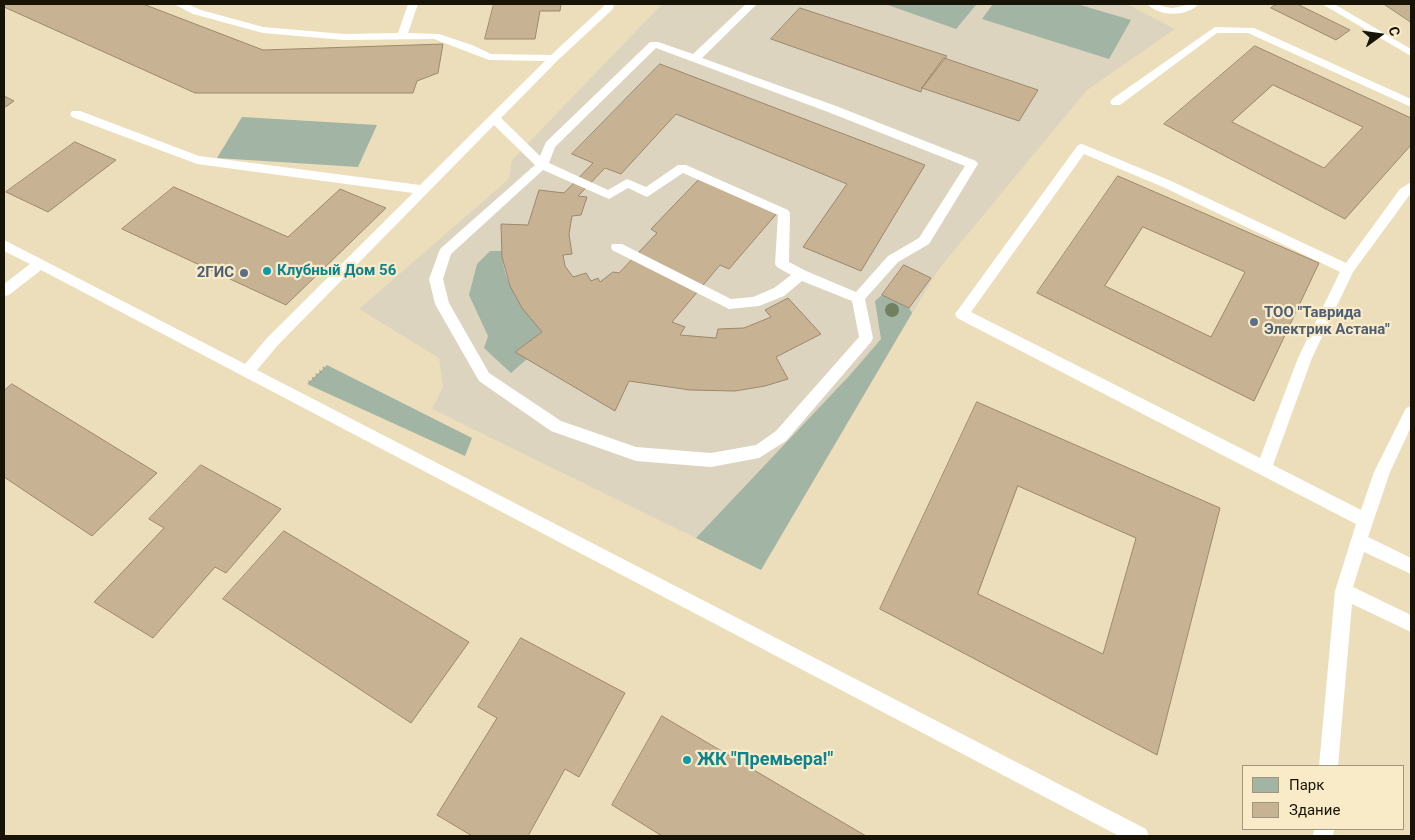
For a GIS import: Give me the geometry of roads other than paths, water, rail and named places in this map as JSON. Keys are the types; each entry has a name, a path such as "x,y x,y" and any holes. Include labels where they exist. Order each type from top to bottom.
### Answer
{"lane":[{"path":"180,4 197,12 263,30 344,37 436,36 468,47 489,57 554,58"},
{"path":"402,37 413,4"},
{"path":"248,371 273,341 554,58 609,7 609,4"},
{"path":"694,59 752,4"},
{"path":"1152,4 1160,9 1179,11 1194,4"},
{"path":"1327,4 1411,53"},
{"path":"1116,102 1215,30 1250,30 1411,103"},
{"path":"654,44 832,109 972,164 924,241 893,259 858,298 866,338 782,436 759,451 711,460 636,454 556,426 484,377 442,304 436,279 445,252 542,165 550,144 654,44"},
{"path":"76,114 197,160 423,190"},
{"path":"494,118 542,165 609,195 627,183 647,193 682,168 784,213 782,264 801,275 858,298"},
{"path":"1348,270 1167,184 1082,148 962,314 1366,521"},
{"path":"1264,468 1305,358 1348,270 1404,192 1411,186"},
{"path":"617,247 729,304 754,302 779,292 801,275"},
{"path":"5,248 248,371 1138,836"},
{"path":"4,290 38,264"},
{"path":"1329,765 1344,591 1382,472 1411,412"},
{"path":"1359,541 1411,566"},
{"path":"1344,591 1411,624"}],"place":[{"name":"Клубный Дом 56","path":"267,271"},
{"name":"2ГИС","path":"244,273"},
{"name":"ТОО \"Таврида Электрик Астана\"","path":"1254,322"},
{"name":"ЖК \"Премьера!\"","path":"687,760"}]}
